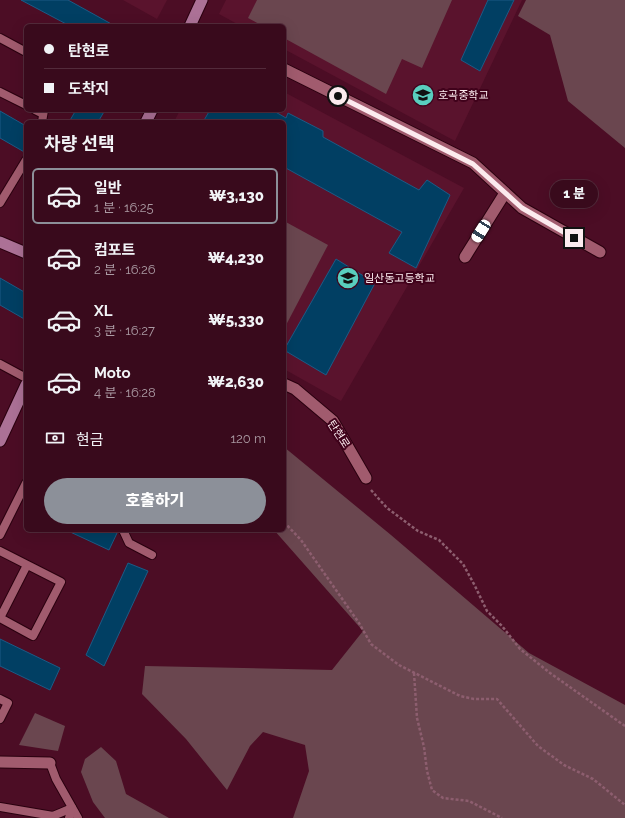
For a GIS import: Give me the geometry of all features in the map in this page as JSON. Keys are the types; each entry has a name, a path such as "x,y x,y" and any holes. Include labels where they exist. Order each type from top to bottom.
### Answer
{"main road":[{"path":"193,24 202,0"},
{"path":"0,242 24,252"},
{"path":"0,442 24,389"}],"street":[{"path":"286,70 473,164 522,208 600,252"},
{"path":"465,257 505,193"},
{"name":"탄현로","path":"286,385 295,390 333,421 366,478"},
{"path":"0,762 50,763"}],"lane":[{"path":"0,38 24,51"},
{"path":"0,92 24,104"},
{"path":"0,203 24,163"},
{"path":"0,364 24,377"},
{"path":"0,535 24,487"},
{"path":"124,532 130,543 152,555"},
{"path":"0,551 60,582 33,636 0,618 27,565"},
{"path":"0,699 8,702 0,719"},
{"path":"50,763 56,779 78,818"},
{"path":"0,807 53,816 72,808"},
{"path":"69,818 72,808"}],"path":[{"path":"366,478 370,488 387,508 418,531 439,540 463,564 487,611 502,626 520,649 550,673 625,726"},
{"path":"286,524 301,540 359,623 371,644 398,665 460,696 474,699 497,699 538,746 564,765 593,780 625,805"},
{"path":"414,672 417,718 432,790 443,798 469,801 479,808 502,818"}],"shaded area":[{"path":"123,0 167,0 157,19"},
{"name":"호곡중학교","path":"226,0 522,0 455,141 286,50 286,24 237,24 219,14"},
{"path":"257,0 452,0 422,68 402,59 386,94 286,39 286,24 259,24 248,18"},
{"path":"526,0 625,0 625,148 568,101 550,35 518,16"},
{"name":"일산동고등학교","path":"286,93 464,188 341,401 286,370 286,120 175,120 179,112 286,112"},
{"path":"286,222 328,245 286,325"},
{"path":"286,449 391,535 529,653 625,705 625,818 293,818 309,771 305,745 263,732 250,746 227,790 186,739 142,694 145,666 332,670 363,631 276,532 286,532"},
{"path":"35,713 65,726 58,751 19,745"},
{"path":"101,747 116,761 126,794 169,818 105,818 93,802 81,772 85,759"}],"building":[{"path":"21,0 68,0 111,24 66,24"},
{"path":"488,0 514,0 480,71 461,60"},
{"path":"0,111 24,125 24,152 0,138"},
{"path":"75,112 104,112 99,120 70,120"},
{"path":"209,112 276,112 286,118 288,113 323,131 323,137 419,190 427,180 450,195 416,268 389,253 402,232 286,168 286,120 204,120"},
{"path":"336,259 375,283 326,375 286,351 286,346"},
{"path":"0,278 24,292 24,319 0,305"},
{"path":"70,532 118,532 109,550"},
{"path":"128,563 148,571 104,666 86,655"},
{"path":"0,639 60,668 50,690 0,666"}],"place":[{"name":"호곡중학교","path":"423,95"},
{"name":"일산동고등학교","path":"348,278"}],"route":[{"path":"338,96 473,164 522,208 574,238"}]}
